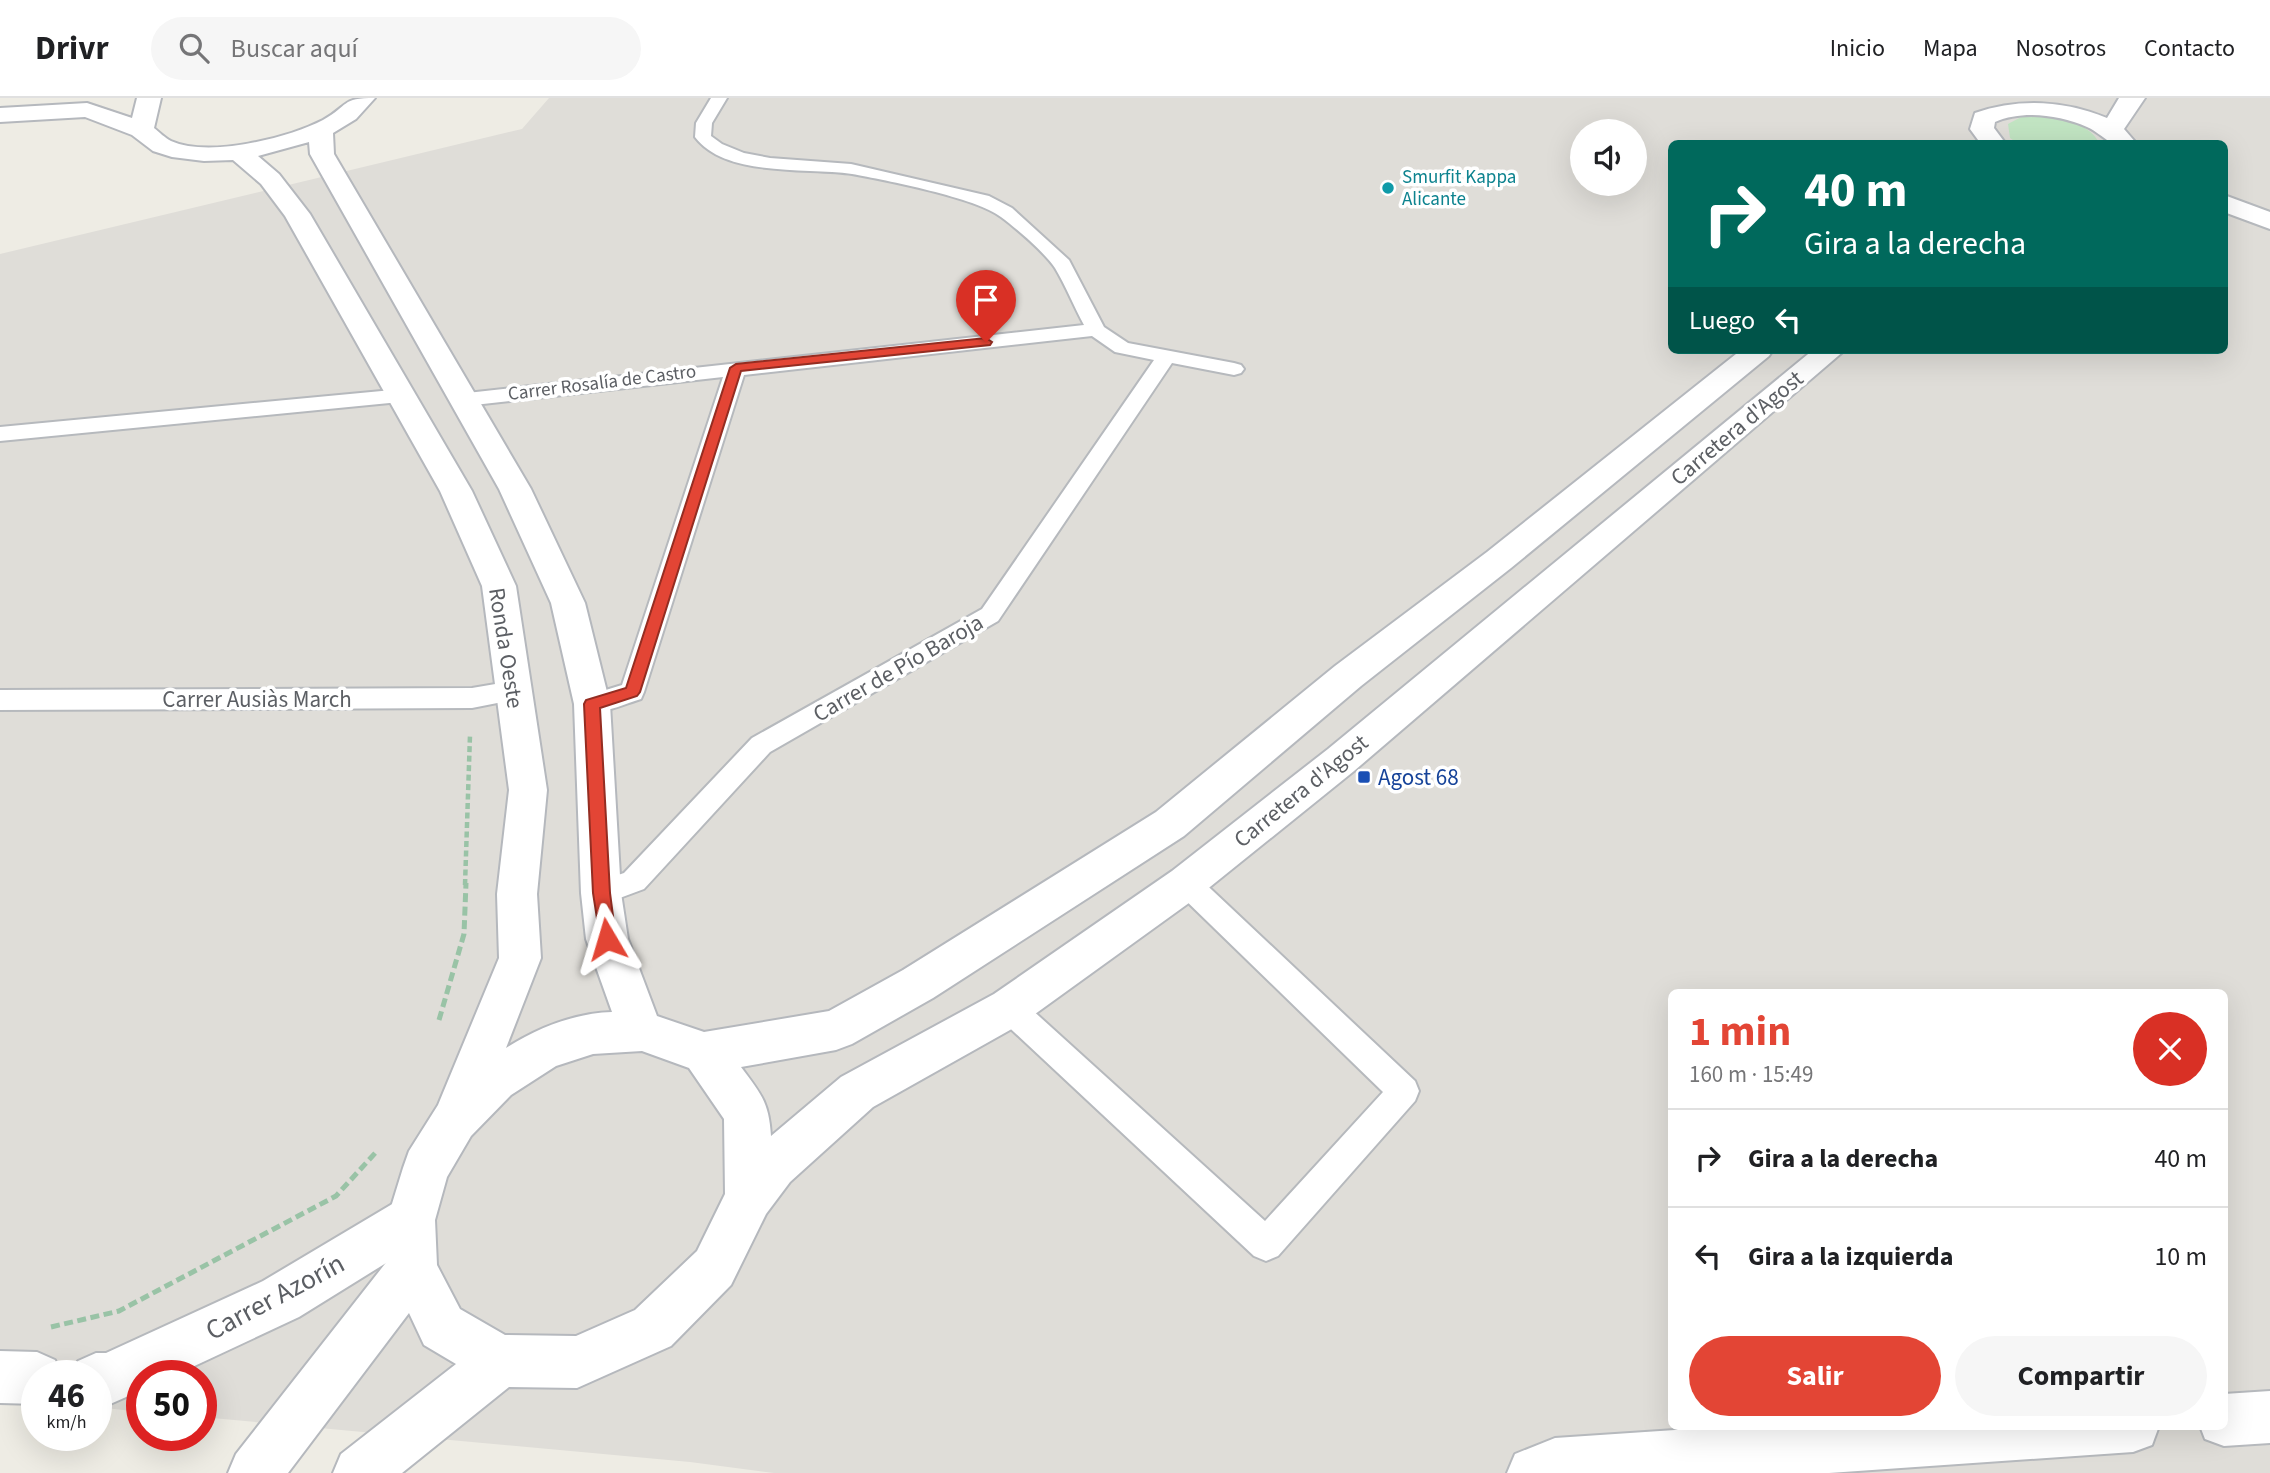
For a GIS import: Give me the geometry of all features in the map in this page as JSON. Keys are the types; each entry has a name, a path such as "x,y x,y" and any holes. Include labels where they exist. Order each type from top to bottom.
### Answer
{"main road":[{"path":"141,130 149,98"},
{"path":"0,115 87,110 141,130 163,147 199,154 239,152 298,139 347,115 363,98"},
{"path":"1991,140 1982,129 1983,118 1991,110 2016,104 2057,102 2095,119 2119,136 2127,103 2133,98"},
{"path":"321,130 322,153 515,489 568,603 592,704 601,893 607,939 623,988 642,1031"},
{"name":"Ronda Oeste","path":"239,152 270,179 297,214 456,491 499,586 528,790 517,894 520,958 455,1120"},
{"path":"2228,204 2270,220"},
{"name":"Carretera d'Agost","path":"704,1053 836,1031 918,984 1170,824 1348,676 1499,560 1754,354"},
{"name":"Carretera d'Agost","path":"500,1361 577,1362 653,1328 715,1268 749,1197 773,1165 857,1092 1009,1008 1186,883 1341,760 1826,354"},
{"path":"255,1473 412,1244 426,1168 455,1120 495,1080 542,1049 593,1033 642,1031 704,1053 747,1113 749,1197"},
{"path":"360,1473 500,1361 442,1327 412,1244"},
{"name":"Carrer Azorín","path":"112,1377 281,1299 412,1244"},
{"path":"0,1377 21,1377"},
{"path":"2228,1420 2270,1417"},
{"path":"1534,1473 1555,1465 2074,1430"}],"lane":[{"path":"719,98 704,123 703,136 716,148 740,157 770,163 851,169 908,180 983,200 1006,212 1062,264 1097,331 1122,348 1234,369"},
{"name":"Carrer Rosalía de Castro","path":"465,399 1097,331"},
{"name":"Carrer de Pío Baroja","path":"601,893 634,881 761,746 990,615 1167,356"},
{"path":"592,704 632,692 736,368"},
{"path":"0,433 403,396"},
{"name":"Carrer Ausiàs March","path":"0,700 472,698 513,691"},
{"path":"1009,1008 1266,1244 1404,1091 1186,883"}],"shaded area":[{"path":"549,98 2270,98 2270,1473 774,1473 690,1462 217,1418 217,1360 126,1360 126,1410 112,1409 112,1360 21,1360 21,1386 0,1399 0,254 522,129"}],"green space":[{"path":"2023,116 2063,119 2080,125 2097,140 2013,140 2010,138 2008,124"}],"place":[{"name":"Smurfit Kappa Alicante","path":"1388,188"},
{"name":"Agost 68","path":"1364,777"}],"route":[{"path":"607,939 601,893 592,704 632,692 736,368 986,342"}]}
